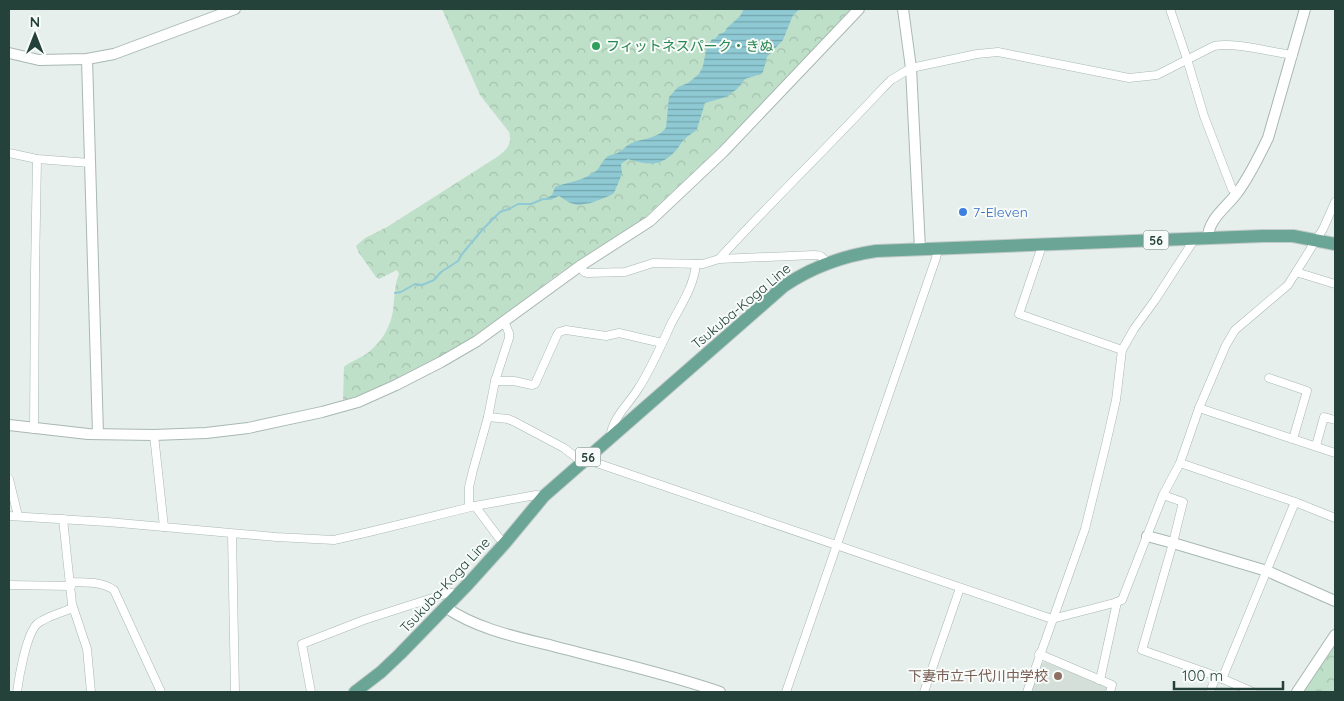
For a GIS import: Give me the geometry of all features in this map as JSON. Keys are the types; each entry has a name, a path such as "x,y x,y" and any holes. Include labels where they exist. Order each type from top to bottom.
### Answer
{"main road":[{"name":"Tsukuba-Koga Line","path":"355,692 381,672 417,637 505,544 544,496 784,286 805,273 827,263 862,253 938,248 1278,236 1293,236 1335,244"}],"street":[{"path":"9,53 39,60 87,60 123,51 234,9"},
{"path":"9,425 98,434 154,435 206,433 248,428 322,412 358,402 388,389 477,341 580,266 633,233 663,209 723,152 859,9"},
{"path":"903,9 910,68 920,249"},
{"path":"1170,9 1210,133 1232,189 1238,193"},
{"path":"1208,238 1209,226 1238,193 1268,138 1306,9"},
{"path":"719,259 777,196 884,87 910,68 977,54 998,52 1129,78 1156,75 1214,46 1221,45 1248,47 1293,56"},
{"path":"87,60 98,434"},
{"path":"9,153 37,159 90,163"},
{"path":"34,429 37,159"},
{"path":"488,417 508,419 515,422 584,460 1052,619 1122,600 1163,495 1180,463 1199,408 1226,345 1235,330 1288,285 1323,229 1335,202"},
{"path":"1027,692 1085,529 1116,400 1122,350 1192,243 1193,238"},
{"path":"1041,244 1019,314 1122,350"},
{"path":"786,692 938,248"},
{"path":"580,266 586,273 625,272 653,263 696,264 709,263 719,259 814,255 823,257 827,263"},
{"path":"610,438 613,424 638,390 662,343 694,277 696,264"},
{"path":"1296,272 1335,284"},
{"path":"504,321 509,338 495,381 488,417 472,470 470,487 472,507 505,544"},
{"path":"495,381 535,384 559,332 562,330 581,331 606,336 625,334 662,343"},
{"path":"1270,378 1307,391 1293,439"},
{"path":"1199,408 1335,453"},
{"path":"1316,446 1324,416 1335,420"},
{"path":"154,435 164,527"},
{"path":"1180,463 1295,502 1335,518"},
{"path":"9,479 18,516"},
{"path":"9,516 108,522 232,534 334,540 472,507 536,495 544,496"},
{"path":"1163,495 1183,502 1142,650 1253,692"},
{"path":"1210,692 1219,678 1267,571 1295,502"},
{"path":"63,519 73,608 87,649 91,692"},
{"path":"232,534 235,692"},
{"path":"1147,536 1267,571 1335,601"},
{"path":"9,585 98,583 110,587 116,594 161,692"},
{"path":"924,692 960,588"},
{"path":"311,692 302,644 364,620 448,593 452,592 456,596"},
{"path":"1100,680 1117,602"},
{"path":"445,607 466,620 486,628 686,680 720,692"},
{"path":"17,692 22,662 36,625 73,608"},
{"path":"1296,692 1335,635"},
{"path":"1039,654 1112,685 1110,692"}],"shaded area":[{"name":"下妻市立千代川中学校","path":"1045,662 1109,688 1108,692 1031,692 1041,664"}],"green space":[{"name":"フィットネスパーク・きぬ","path":"442,9 851,9 754,113 642,220 554,277 485,330 459,347 397,380 362,395 343,400 344,367 368,353 384,335 393,310 395,287 399,274 397,270 379,279 359,253 356,246 365,238 387,227 497,157 506,149 510,140 509,132 480,95"},
{"path":"1335,635 1335,692 1297,692"}],"water":[{"path":"744,9 800,9 793,15 783,40 767,57 761,74 745,79 737,89 726,97 705,103 697,129 667,159 649,164 628,159 621,164 622,174 614,193 609,196 591,203 578,205 570,203 559,196 550,200 547,198 552,195 555,187 595,172 608,156 617,153 628,145 662,132 666,128 669,97 678,87 688,83 699,74 703,66 706,50 712,39 725,32"}],"waterway":[{"path":"395,293 401,292 415,284 422,285 434,280 441,272 458,261 483,229 500,212 518,204 531,204 548,199"}],"place":[{"name":"フィットネスパーク・きぬ","path":"596,46"},
{"name":"7-Eleven","path":"963,212"},
{"name":"下妻市立千代川中学校","path":"1058,676"}]}
